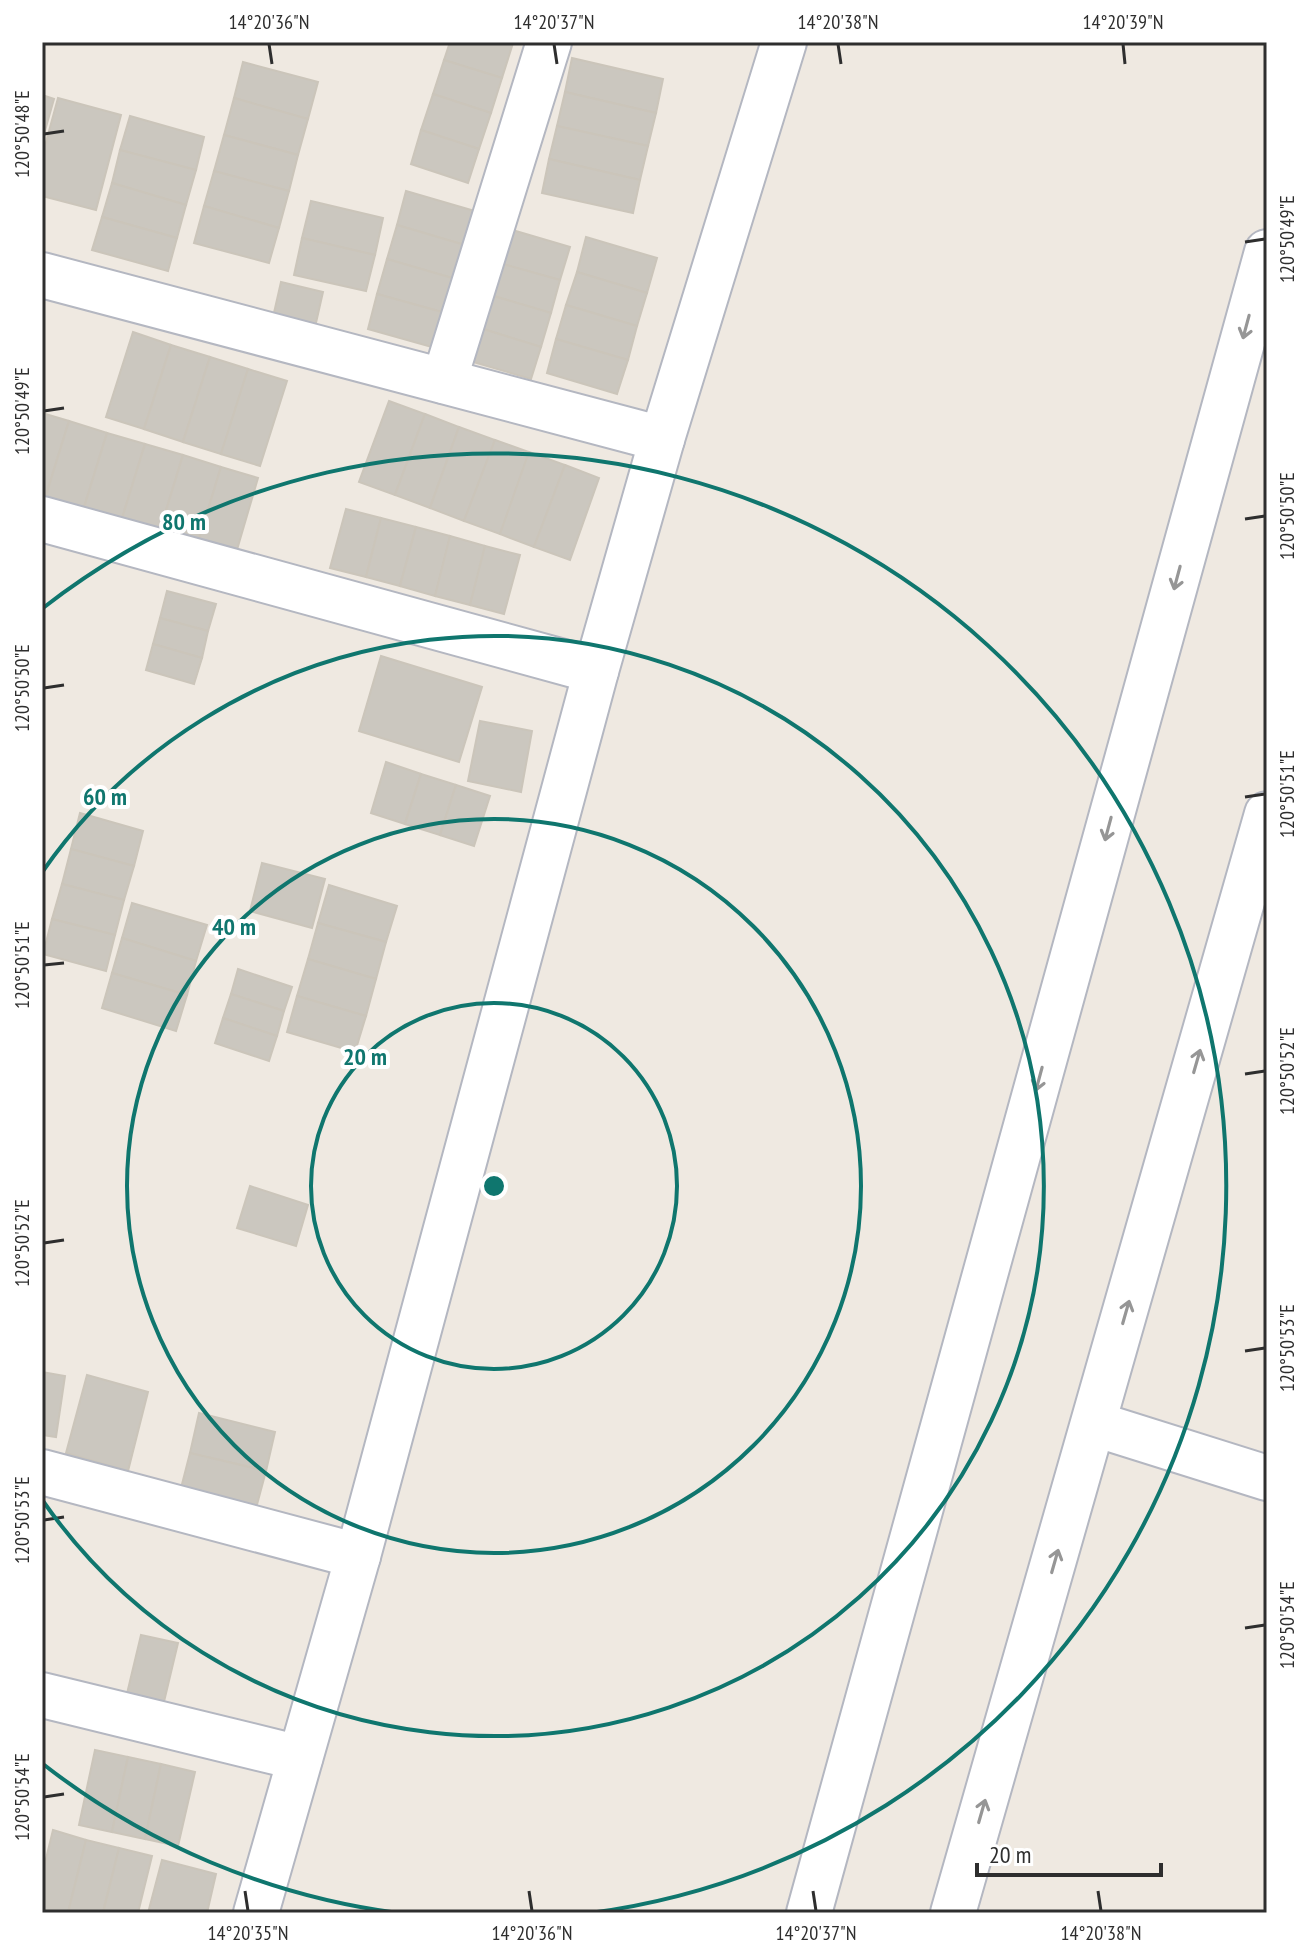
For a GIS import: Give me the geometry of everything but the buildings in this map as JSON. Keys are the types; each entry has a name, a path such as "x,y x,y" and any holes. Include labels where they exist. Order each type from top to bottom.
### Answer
{"street":[{"path":"444,381 549,42"},
{"path":"256,1913 358,1556 596,671 662,439 784,42"},
{"path":"809,1913 1267,252"},
{"path":"42,275 662,439"},
{"path":"42,519 596,671"},
{"path":"953,1913 1267,814"},
{"path":"1095,1424 1267,1478"},
{"path":"42,1472 358,1556"},
{"path":"42,1695 300,1758"}]}
